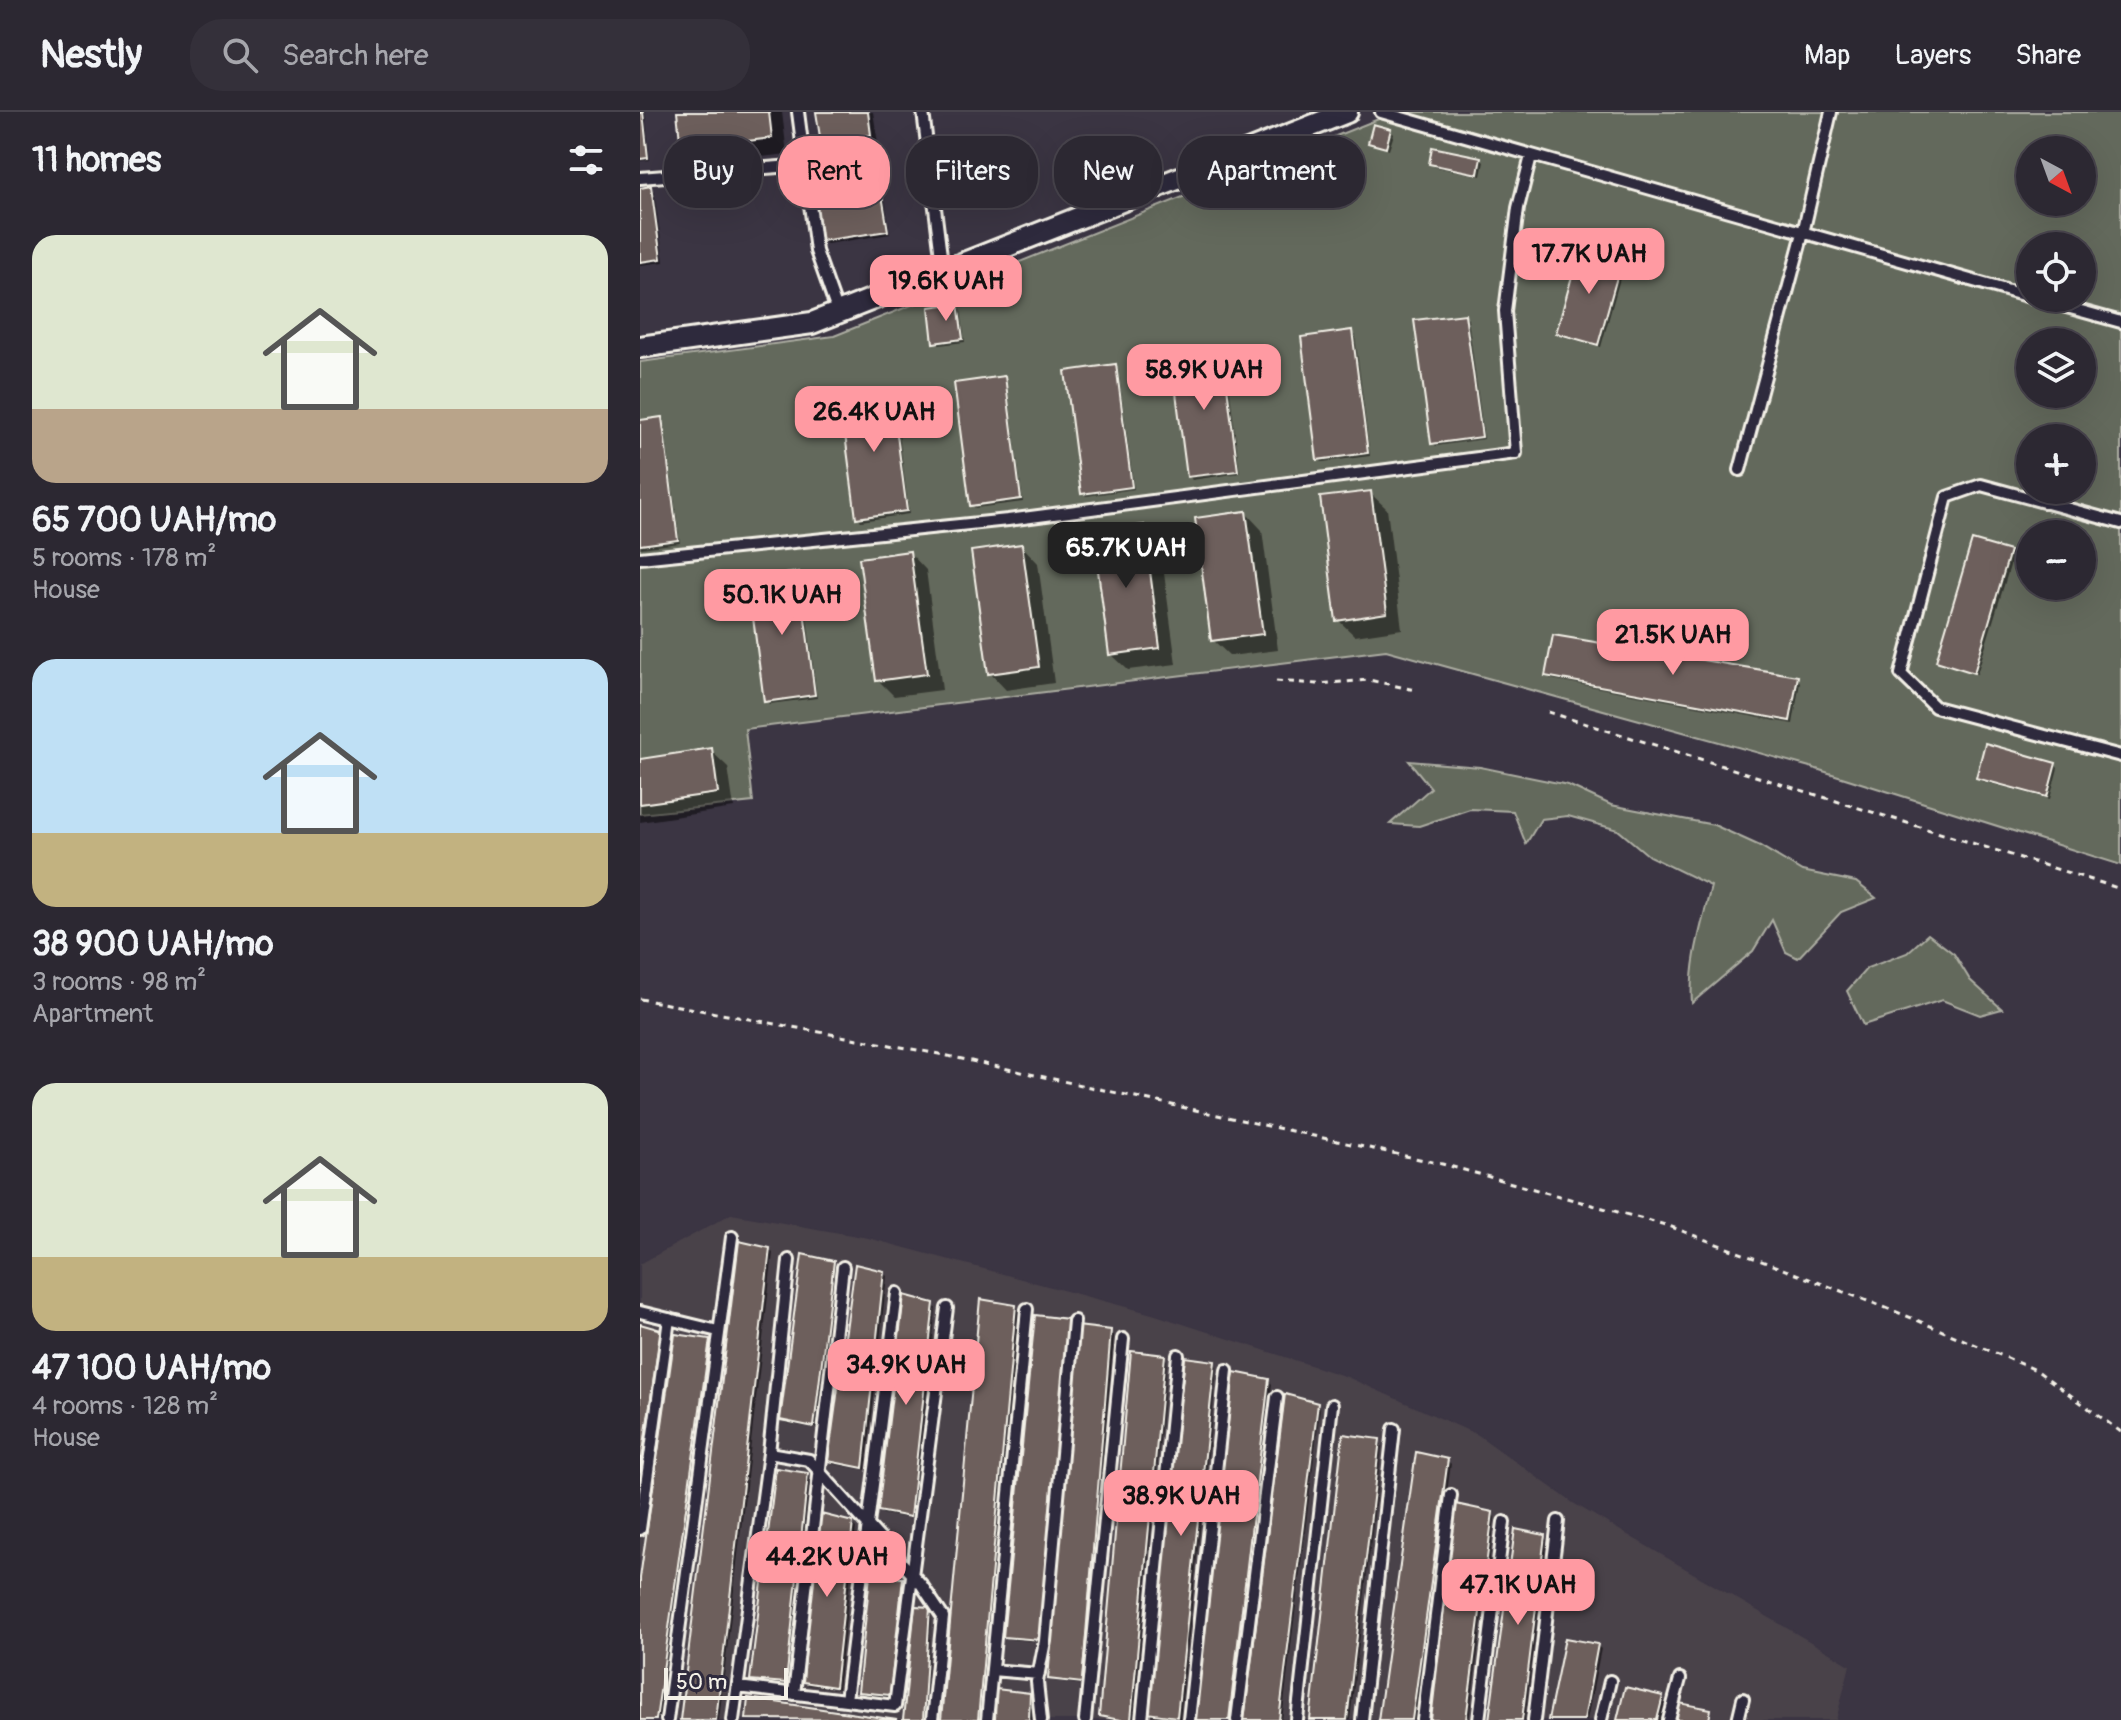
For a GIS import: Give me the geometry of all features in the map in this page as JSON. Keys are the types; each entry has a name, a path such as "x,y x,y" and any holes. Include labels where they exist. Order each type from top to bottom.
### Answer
{"street":[{"path":"640,347 812,323 1347,112"}],"lane":[{"path":"798,112 801,136"},
{"path":"923,112 943,272"},
{"path":"1381,112 2016,293"},
{"path":"1740,470 1803,233 1831,112"},
{"path":"640,558 1008,520 1516,453 1505,311 1518,208 1531,156"},
{"path":"640,178 778,167"},
{"path":"810,208 816,251 838,313"},
{"path":"2085,312 2121,322"},
{"path":"2121,523 1981,485 1947,497 1901,674 1935,707 2121,756"},
{"path":"667,1720 732,1237"},
{"path":"733,1720 769,1453 789,1260"},
{"path":"794,1694 843,1267"},
{"path":"846,1700 897,1293"},
{"path":"738,1687 895,1706 947,1308"},
{"path":"987,1720 1027,1309"},
{"path":"640,1312 718,1331"},
{"path":"640,1529 669,1319"},
{"path":"1041,1720 1037,1682 1045,1641 1074,1321"},
{"path":"1085,1720 1123,1339"},
{"path":"1142,1720 1178,1355"},
{"path":"1189,1720 1227,1370"},
{"path":"1237,1720 1277,1397"},
{"path":"1297,1720 1332,1405"},
{"path":"1362,1720 1394,1429"},
{"path":"769,1453 809,1460 914,1576 943,1617 932,1720"},
{"path":"1423,1720 1451,1495"},
{"path":"1534,1720 1558,1521"},
{"path":"1479,1720 1504,1522"},
{"path":"992,1670 1039,1674"},
{"path":"1669,1720 1680,1679"},
{"path":"1601,1720 1610,1681"},
{"path":"1738,1720 1743,1699"}],"path":[{"path":"1276,681 1317,684 1369,680 1415,690"},
{"path":"1548,712 2121,889"},
{"path":"640,999 939,1054 1411,1158 1669,1226 1902,1314 2036,1370 2121,1432"}],"shaded area":[{"path":"731,1214 868,1238 1152,1314 1347,1377 1478,1435 1573,1503 1850,1665 1836,1720 640,1720 640,1264"}],"green space":[{"path":"1396,112 2121,112 2121,865 1810,767 1386,650 745,729 753,802 640,814 640,362 834,336 1155,208 1162,208 1178,199 1178,208 1365,208 1365,136 1336,136"},
{"path":"1409,761 1480,767 1568,785 1611,805 1714,825 1760,846 1802,871 1856,882 1876,898 1841,912 1798,958 1786,952 1772,920 1753,951 1692,1003 1694,958 1711,886 1649,856 1618,830 1568,816 1541,819 1526,844 1513,811 1470,809 1419,826 1390,824 1431,788"},
{"path":"1928,934 1954,954 1970,980 2002,1009 1980,1015 1942,1000 1863,1025 1847,991 1867,968 1907,953"}],"building":[{"path":"640,112 643,112 648,158 640,159"},
{"path":"677,112 769,112 772,138 680,136"},
{"path":"816,112 868,112 871,135 820,136"},
{"path":"1373,124 1391,129 1386,148 1368,143"},
{"path":"1432,147 1481,157 1478,174 1429,164"},
{"path":"651,186 661,259 640,262 640,188"},
{"path":"816,208 884,208 888,231 821,241"},
{"path":"1580,248 1622,259 1598,345 1556,333"},
{"path":"958,303 963,339 933,343 929,307"},
{"path":"1465,314 1482,437 1431,444 1414,320"},
{"path":"1352,330 1368,453 1317,460 1301,337"},
{"path":"1222,348 1238,471 1187,477 1171,354"},
{"path":"1116,364 1132,487 1081,494 1065,371"},
{"path":"1005,376 1021,499 970,506 954,383"},
{"path":"891,389 907,511 856,518 840,396"},
{"path":"662,417 678,540 640,545 640,420"},
{"path":"1371,491 1387,613 1336,621 1320,497"},
{"path":"1246,511 1263,634 1211,641 1195,518"},
{"path":"1144,525 1160,648 1109,655 1093,532"},
{"path":"1972,540 2010,551 1974,673 1936,661"},
{"path":"1022,544 1039,667 988,674 971,551"},
{"path":"910,551 927,674 876,681 859,558"},
{"path":"799,572 815,695 764,702 748,579"},
{"path":"1553,635 1798,676 1790,721 1545,676"},
{"path":"1985,743 2056,763 2047,797 1976,778"},
{"path":"712,748 718,793 640,804 640,759"},
{"path":"739,1241 770,1248 716,1720 680,1720"},
{"path":"802,1254 834,1261 814,1427 780,1420"},
{"path":"855,1264 884,1271 863,1468 828,1461"},
{"path":"904,1295 934,1303 910,1517 878,1511"},
{"path":"980,1299 1016,1305 978,1720 941,1720"},
{"path":"1035,1315 1068,1319 1040,1640 1003,1637"},
{"path":"640,1324 661,1330 640,1473"},
{"path":"1077,1326 1111,1330 1082,1683 1048,1679"},
{"path":"675,1334 710,1339 656,1720 640,1720 640,1578"},
{"path":"1131,1351 1165,1355 1131,1720 1120,1720 1099,1716"},
{"path":"1185,1357 1215,1361 1177,1717 1146,1713"},
{"path":"1234,1372 1269,1379 1229,1720 1193,1720"},
{"path":"1285,1394 1318,1403 1279,1720 1244,1720"},
{"path":"1343,1434 1380,1439 1347,1720 1310,1720"},
{"path":"1416,1452 1448,1459 1412,1720 1378,1720"},
{"path":"776,1468 808,1473 786,1683 750,1680"},
{"path":"1456,1504 1493,1512 1466,1720 1431,1720"},
{"path":"817,1513 853,1522 835,1687 803,1682"},
{"path":"1515,1529 1545,1535 1522,1720 1489,1720"},
{"path":"870,1575 903,1578 890,1695 858,1692"},
{"path":"915,1606 930,1607 923,1720 903,1720"},
{"path":"1565,1638 1598,1644 1584,1720 1548,1720"},
{"path":"1625,1687 1663,1696 1657,1720 1617,1720"},
{"path":"996,1689 1030,1693 1029,1720 995,1720"},
{"path":"748,1698 897,1720 746,1719"},
{"path":"1679,1703 1711,1709 1709,1720 1676,1720"}]}
